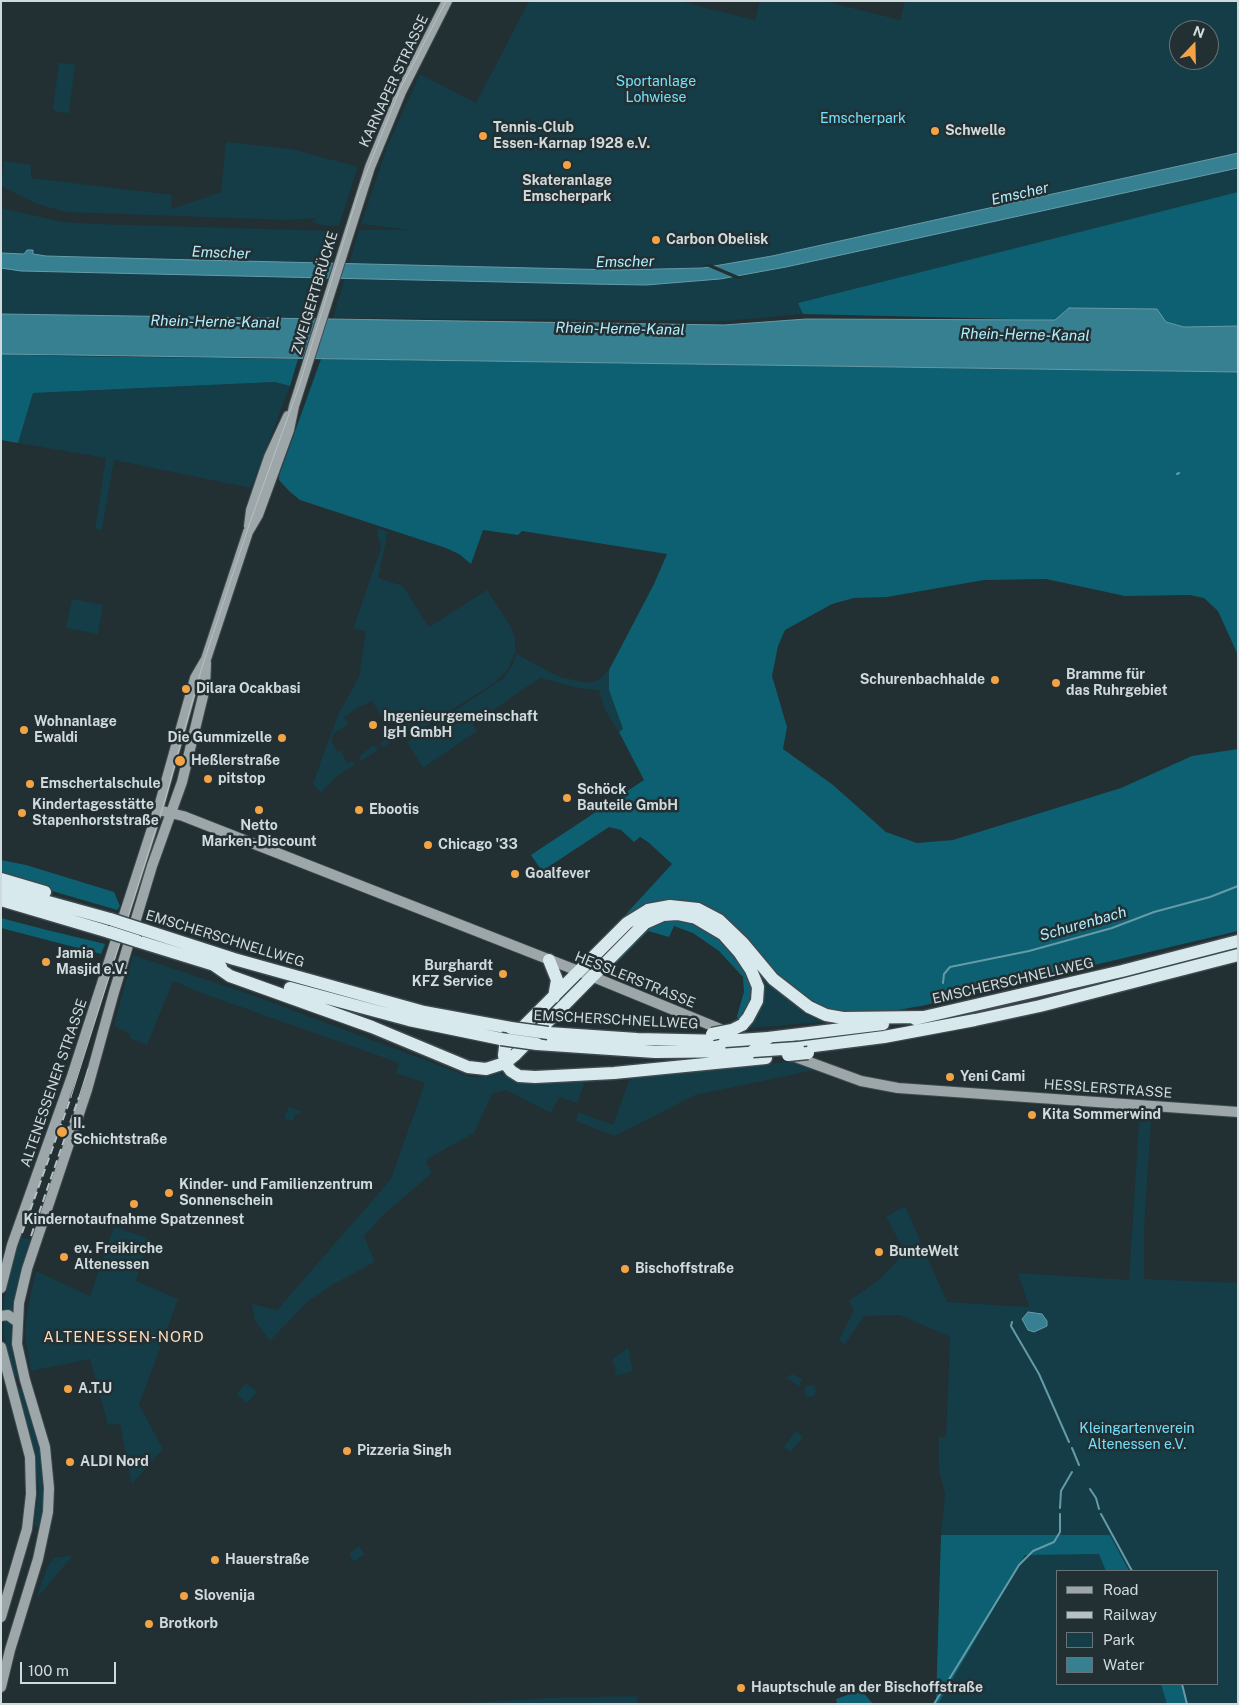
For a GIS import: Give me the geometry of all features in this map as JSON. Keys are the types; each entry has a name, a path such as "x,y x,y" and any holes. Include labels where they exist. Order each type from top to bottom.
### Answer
{"highway":[{"path":"1,879 75,901 97,915"},
{"name":"EMSCHERSCHNELLWEG","path":"1,888 97,915 109,926"},
{"name":"EMSCHERSCHNELLWEG","path":"1,900 234,959 416,1010 548,1033 637,1039 725,1041 864,1028 923,1017 1122,971 1238,941"},
{"path":"803,1050 766,1058 614,1073 535,1077 519,1076 511,1071 505,1063 505,1048 578,971 636,916 657,907 686,906 698,909 719,920 744,943 773,979 790,994 818,1011 843,1018 923,1017"},
{"path":"214,965 230,976 372,1027 468,1067 486,1069 505,1063 650,919 677,914 696,918 723,934 739,952 758,987 757,1001 748,1018 742,1025 732,1030 712,1034 643,1035 637,1039"},
{"name":"EMSCHERSCHNELLWEG","path":"141,935 214,965 344,1003 452,1030 537,1044 655,1052 803,1050 884,1038 1040,1006 1238,955"},
{"path":"549,960 557,980 554,997"}],"main road":[{"name":"KARNAPER STRASSE","path":"353,218 388,121 447,2"},
{"name":"ZWEIGERTBRÜCKE","path":"304,375 353,218"},
{"name":"ALTENESSENER STRASSE","path":"1,1288 12,1245 67,1090 158,810 195,678 206,659 248,532 251,510 269,456 294,406 304,375"},
{"name":"ALTENESSENER STRASSE","path":"1,1687 41,1545 48,1512 49,1481 45,1447 25,1380 17,1344 16,1321 27,1269 88,1090 127,947 186,768 201,705 206,659"},
{"name":"HESSLERSTRASSE","path":"158,810 172,813 591,976 716,1028 871,1084 908,1089 1238,1112"},
{"path":"1,1316 8,1315 16,1321"},
{"path":"1,1347 28,1449 32,1494 27,1529 1,1618"},
{"path":"8,1378 25,1380"}],"green space":[{"path":"529,1 678,1 755,20 760,1 824,1 900,20 905,1 1238,1 1238,192 798,303 803,314 726,321 333,318 359,230 409,230 361,224 387,147 420,74 476,103"},
{"path":"59,63 75,64 69,113 57,112 53,109"},
{"path":"226,142 291,149 355,166 357,169 339,226 322,225 312,222 317,218 287,220 66,212 37,204 1,186 4,161 31,165 31,178 172,195 171,209 221,192"},
{"path":"1,208 62,222 337,231 311,318 1,314"},
{"path":"275,382 290,386 251,488 114,460 102,530 95,529 106,458 18,443 33,393"},
{"path":"378,528 388,532 378,578 403,586 429,627 487,590 509,624 515,638 515,653 508,669 494,683 411,736 407,731 383,747 380,743 399,729 391,716 384,720 372,701 344,717 348,724 333,734 331,741 338,752 341,750 347,764 352,761 355,765 337,776 321,792 313,785 317,772 338,715 359,677 366,631 353,629 381,548 377,534"},
{"path":"72,599 103,605 98,634 66,628"},
{"path":"516,654 560,677 589,683 601,678 609,670 609,690 623,730 619,732 605,710 599,690 578,688 540,678 473,724 477,731 423,768 407,742 504,678 514,662"},
{"path":"373,745 378,750 361,761 359,757"},
{"path":"133,955 252,995 470,1077 489,1077 501,1073 521,1083 586,1079 577,1103 559,1097 551,1113 506,1090 492,1094 474,1133 429,1158 426,1163 432,1173 383,1215 364,1236 375,1262 332,1285 307,1302 270,1341 255,1321 252,1304 277,1310 391,1179 425,1083 396,1073 399,1063 204,994 173,981 147,1045 130,1038 130,1034 114,1026"},
{"path":"758,973 803,1013 823,1022 748,1028 763,1007 764,990"},
{"path":"804,1060 824,1068 695,1095 615,1136 576,1121 578,1112 613,1125 630,1078"},
{"path":"289,1107 301,1111 299,1115 295,1114 293,1121 284,1119"},
{"name":"Kleingartenverein Altenessen e.V.","path":"1140,1107 1152,1107 1144,1228 1144,1279 1238,1283 1238,1704 938,1704 1036,1535 941,1535 945,1495 939,1469 939,1437 946,1437 950,1337 900,1315 864,1316 845,1344 839,1340 854,1310 849,1301 881,1278 905,1252 886,1217 905,1206 947,1302 1029,1307 1018,1273 1129,1280"},
{"path":"114,1227 148,1238 136,1281 178,1299 139,1405 163,1449 132,1484 120,1424 108,1425 90,1359 31,1371 25,1335 27,1311 36,1271 90,1296"},
{"path":"19,1236 33,1241 14,1313 3,1312 10,1260"},
{"path":"4,1319 11,1321 12,1351 18,1377 14,1376 4,1335"},
{"path":"628,1347 633,1371 616,1376 614,1373 617,1370 612,1360"},
{"path":"792,1374 802,1379 799,1386 786,1378"},
{"path":"246,1383 257,1392 247,1403 236,1394"},
{"path":"810,1385 816,1391 810,1397 804,1391"},
{"path":"14,1387 23,1388 41,1447 46,1485 42,1526 34,1526 39,1490 36,1466"},
{"path":"796,1431 803,1437 791,1452 784,1447"},
{"path":"359,1546 365,1554 354,1562 349,1554"},
{"path":"73,1555 39,1596 37,1596 47,1567 54,1558"},
{"path":"637,1696 637,1704 453,1704 547,1698"}],"shaded area":[{"path":"1238,192 1238,326 1184,327 1166,322 1070,308 1055,320 803,314 798,303"},
{"path":"1,354 298,359 290,386 275,382 33,393 18,443 1,440"},
{"path":"321,359 1238,372 1238,655 1218,611 1204,598 1190,595 1125,596 1046,579 984,580 887,597 854,598 832,604 785,630 778,646 772,676 787,727 783,749 833,785 886,832 917,843 953,840 1121,788 1192,756 1238,749 1238,931 921,1006 886,1012 836,1012 810,1003 777,974 724,915 706,906 688,902 669,901 646,905 616,925 672,864 648,842 640,837 634,842 621,830 609,827 542,871 531,855 644,780 619,732 623,729 609,690 609,670 654,584 667,554 522,531 518,535 483,530 471,564 459,554 446,548 300,500 279,480 279,476"},
{"path":"1,860 26,865 114,892 120,906 117,910 1,876"},
{"path":"677,917 710,928 732,950 754,986 750,1008 738,1020 737,1016 744,992 743,977 719,951 693,933 674,926 669,937 648,931 609,971 608,967 651,924"},
{"path":"1,918 105,944 101,954 1,928"},
{"path":"941,1535 1110,1535 1128,1570 1106,1570 1099,1554 1025,1555 938,1704 936,1704"},
{"path":"1161,1685 1181,1685 1187,1704 1167,1704"},
{"path":"861,1690 873,1704 837,1704 836,1699 856,1694"}],"water":[{"path":"1238,153 1238,168 786,267 720,279 646,285 21,271 1,268 1,253 24,254 27,250 33,250 33,254 46,256 157,259 616,270 703,268 772,256"},
{"name":"Rhein-Herne-Kanal","path":"1069,308 1157,309 1166,322 1184,327 1238,326 1238,372 1,354 1,314 724,325 806,319 1055,320"},
{"path":"1028,1312 1042,1314 1047,1321 1047,1326 1034,1332 1028,1330 1022,1319"}],"pier":[{"path":"710,264 743,278 737,279 704,265"}],"waterway":[{"name":"Schurenbach","path":"943,983 944,974 950,967 1029,951 1112,928 1154,912 1210,897 1238,886"},
{"path":"1012,1322 1011,1326 1039,1374 1069,1442"},
{"path":"1072,1448 1079,1465"},
{"path":"1060,1508 1061,1491 1072,1472"},
{"path":"1090,1489 1096,1498 1099,1509"},
{"path":"934,1704 1019,1565 1033,1551 1054,1542 1060,1532 1060,1514"},
{"path":"1101,1514 1131,1570"},
{"path":"1182,1685 1187,1704"}],"tram line":[{"path":"71,1097 165,800 202,667 249,525 299,386 359,191 399,91 446,1"},
{"path":"79,1097 88,1069"}],"railway":[{"path":"22,1233 71,1097"},
{"path":"31,1236 79,1097"}],"place":[{"name":"Schwelle","path":"935,131"},
{"name":"Tennis-Club Essen-Karnap 1928 e.V.","path":"483,136"},
{"name":"Skateranlage Emscherpark","path":"567,165"},
{"name":"Carbon Obelisk","path":"656,240"},
{"name":"Schurenbachhalde","path":"995,680"},
{"name":"Bramme für das Ruhrgebiet","path":"1056,683"},
{"name":"Dilara Ocakbasi","path":"186,689"},
{"name":"Ingenieurgemeinschaft IgH GmbH","path":"373,725"},
{"name":"Wohnanlage Ewaldi","path":"24,730"},
{"name":"Die Gummizelle","path":"282,738"},
{"name":"Heßlerstraße","path":"180,761"},
{"name":"pitstop","path":"208,779"},
{"name":"Emschertalschule","path":"30,784"},
{"name":"Schöck Bauteile GmbH","path":"567,798"},
{"name":"Netto Marken-Discount","path":"259,810"},
{"name":"Ebootis","path":"359,810"},
{"name":"Kindertagesstätte Stapenhorststraße","path":"22,813"},
{"name":"Chicago '33","path":"428,845"},
{"name":"Goalfever","path":"515,874"},
{"name":"Jamia Masjid e.V.","path":"46,962"},
{"name":"Burghardt KFZ Service","path":"503,974"},
{"name":"Yeni Cami","path":"950,1077"},
{"name":"Kita Sommerwind","path":"1032,1115"},
{"name":"II. Schichtstraße","path":"62,1132"},
{"name":"Kinder- und Familienzentrum Sonnenschein","path":"169,1193"},
{"name":"Kindernotaufnahme Spatzennest","path":"134,1204"},
{"name":"BunteWelt","path":"879,1252"},
{"name":"ev. Freikirche Altenessen","path":"64,1257"},
{"name":"Bischoffstraße","path":"625,1269"},
{"name":"A.T.U","path":"68,1389"},
{"name":"Pizzeria Singh","path":"347,1451"},
{"name":"ALDI Nord","path":"70,1462"},
{"name":"Hauerstraße","path":"215,1560"},
{"name":"Slovenija","path":"184,1596"},
{"name":"Brotkorb","path":"149,1624"},
{"name":"Hauptschule an der Bischoffstraße","path":"741,1688"}],"district":[{"name":"ALTENESSEN-NORD","path":"124,1337"}],"park label":[{"name":"Sportanlage Lohwiese","path":"656,90"},
{"name":"Emscherpark","path":"863,119"}],"water label":[{"name":"Emscher","path":"1020,194"},
{"name":"Emscher","path":"221,253"},
{"name":"Emscher","path":"625,262"}]}
